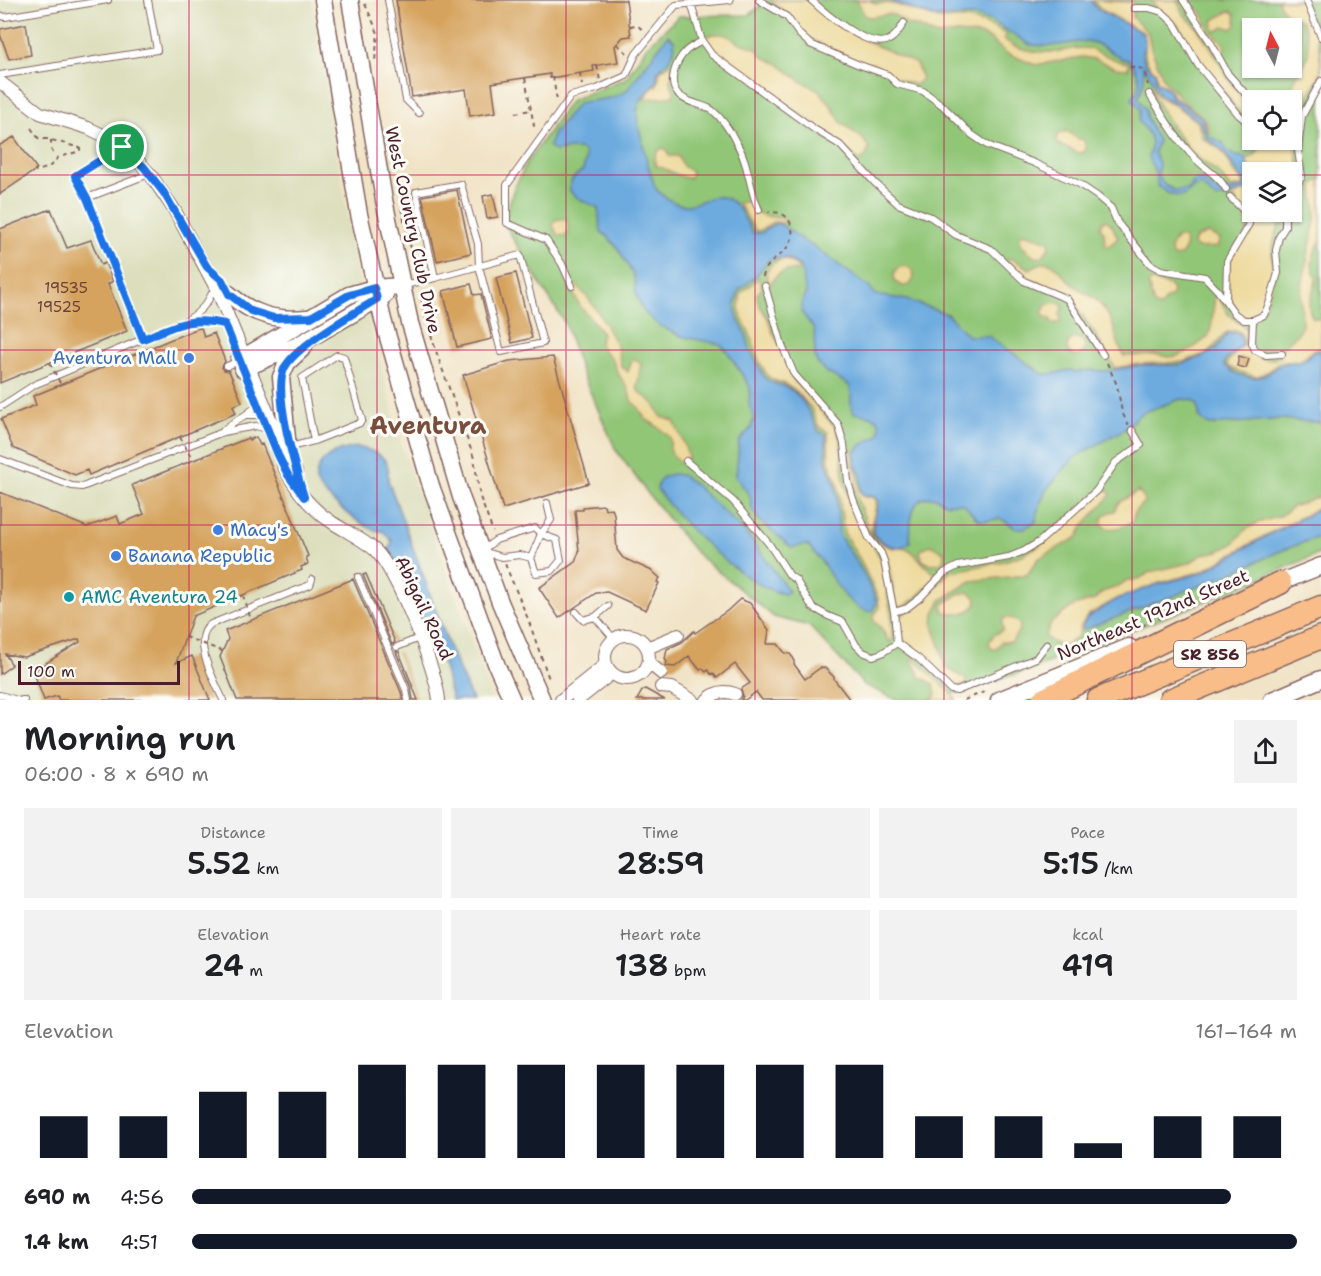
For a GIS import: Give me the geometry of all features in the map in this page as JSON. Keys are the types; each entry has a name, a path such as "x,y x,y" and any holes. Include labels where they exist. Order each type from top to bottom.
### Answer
{"highway":[{"path":"1043,700 1280,583"},
{"name":"SR 856","path":"1098,700 1321,607"},
{"name":"SR 856","path":"1170,700 1321,637"}],"street":[{"path":"323,0 359,214 376,293 426,471 497,666 512,700"},
{"name":"West Country Club Drive","path":"350,0 383,194 410,323 461,497 500,602 542,700"},
{"name":"Abigail Road","path":"0,82 40,113 94,130 122,147 150,174 175,211 208,272 288,475 311,506 331,522 364,542 380,556 394,578 435,675 439,700"},
{"name":"Abigail Road","path":"208,272 222,280 220,293 225,324 264,417 296,472"},
{"path":"243,364 311,317 349,295 376,293 401,286"},
{"path":"220,293 251,311 268,317 286,319 311,317"},
{"name":"Abigail Road","path":"220,293 243,364 288,443 304,497"},
{"path":"288,443 281,387 282,372 294,355 376,293"},
{"path":"243,364 330,328"},
{"path":"458,560 482,551"},
{"name":"Northeast 192nd Street","path":"997,694 1321,566"},
{"path":"650,663 639,675 630,679 623,678 609,668 606,652 614,639 628,634 635,636 642,640 647,648 650,663 663,682"},
{"path":"647,648 678,635"},
{"path":"561,700 609,668"},
{"path":"578,700 609,668"},
{"path":"639,675 663,682 692,700"},
{"path":"1272,700 1320,680"},
{"path":"707,700 724,691 735,694"}],"lane":[{"path":"0,15 5,17 108,0"},
{"path":"0,75 157,50 148,0"},
{"path":"388,0 406,100 419,113"},
{"path":"572,286 562,264 546,240 507,223 507,185 570,96 601,88 626,76 634,60 674,3 730,0"},
{"path":"759,0 787,17 799,34 810,44 888,75 897,84 923,92 942,105 971,134 987,146 1079,183 1111,208 1117,222 1150,264 1161,270 1205,277 1235,314 1244,320 1253,320 1264,315 1269,304 1278,273 1276,250 1285,222"},
{"path":"811,0 836,22 859,35 879,42 888,40 897,33 904,22"},
{"path":"1183,0 1228,74 1242,90"},
{"path":"1306,0 1321,37"},
{"path":"691,3 702,41 712,55 814,129 840,145 898,204 916,209 956,235 991,249 1024,280 1067,298 1102,355"},
{"path":"1134,8 1149,8 1162,12 1174,22 1198,65 1242,118"},
{"path":"702,41 686,51 678,62 673,77 674,85 678,94 712,111 726,126 739,146 759,210"},
{"path":"1300,162 1298,150 1302,116 1321,81"},
{"path":"1149,94 1181,143 1202,165 1221,180 1226,189"},
{"path":"122,147 75,176 87,198 143,339"},
{"path":"87,198 150,174"},
{"path":"401,286 435,278 479,266 520,255 543,343 501,352 479,266 478,244 461,184 416,192 435,278"},
{"path":"1226,301 1227,261 1249,224 1245,212 1230,197"},
{"path":"765,286 794,374 838,424 844,444 848,481 853,499 869,538 881,553 884,561 894,612 897,643"},
{"path":"0,406 34,385 188,321 220,293"},
{"path":"1253,320 1252,343 1255,350 1266,355 1282,354"},
{"path":"188,321 211,321 225,324"},
{"path":"288,443 314,441 360,423 362,420 344,357 341,354 302,378 314,441"},
{"path":"223,432 228,425 247,415 264,417"},
{"path":"0,459 72,486 82,487 223,432 256,426 264,417"},
{"path":"894,612 907,608 927,592 944,573 958,566 1009,557 1039,542 1096,491 1116,462 1141,445 1132,430"},
{"path":"686,460 733,501 769,544 790,576 796,580 812,607 843,622 856,645 863,652 873,656 897,643"},
{"path":"482,551 496,540 535,528 541,534 557,540 561,560 552,571 537,573 531,558 541,534 551,520 547,503"},
{"path":"482,551 502,557 520,555 531,558"},
{"path":"358,577 406,690 408,700"},
{"path":"223,700 204,652 202,639 204,629 211,624 310,585 312,579"},
{"path":"576,612 583,620 595,617 608,606"},
{"path":"595,617 614,639"},
{"path":"397,648 419,638"},
{"path":"897,643 919,658 951,690 957,691 1036,658 1047,644"},
{"path":"0,695 17,700"}],"path":[{"path":"364,0 378,33 375,63"},
{"path":"630,26 637,25 651,37"},
{"path":"617,44 634,60"},
{"path":"597,66 601,88"},
{"path":"1130,67 1144,70 1149,94"},
{"path":"580,73 583,93"},
{"path":"553,77 559,112"},
{"path":"525,78 537,142"},
{"path":"515,113 531,110"},
{"path":"31,128 39,139 80,148 80,151 75,154 64,155 46,168 34,171"},
{"path":"51,140 51,149 56,159"},
{"path":"397,189 417,273"},
{"path":"759,210 779,212 789,219 792,229 786,250 764,272 765,286"},
{"path":"420,291 438,357 474,458 480,497 494,534"},
{"path":"1102,355 1117,385 1122,412 1132,430"},
{"path":"50,363 61,385"},
{"path":"180,437 193,460"},
{"path":"505,564 550,681"},
{"path":"1124,633 1222,592"},
{"path":"243,595 251,620"},
{"path":"185,637 222,651"},
{"path":"964,700 997,694"}],"shaded area":[{"name":"Aventura Mall","path":"0,0 312,0 355,265 403,451 493,700 0,700"}],"green space":[{"path":"768,0 1321,0 1321,553 1192,607 1029,670 933,700 897,700 864,685 809,626 774,617 697,554 616,450 581,371 565,323 504,223 513,191 527,162 571,100 626,78 647,46 679,16 749,15"}],"sand":[{"path":"770,0 809,0 832,21 845,29 916,64 922,79 915,85 897,79 873,64 859,62 808,38 790,16"},
{"path":"857,0 869,0 876,4 892,4 939,19 981,22 1007,35 1003,38 1008,42 1026,50 1056,52 1080,48 1090,49 1117,61 1128,63 1128,69 1116,68 1095,59 1082,57 1035,65 1006,53 990,39 981,35 957,33 937,36 916,26 907,25 897,16 868,17"},
{"path":"1092,0 1132,2 1134,6 1132,17 1148,33 1151,48 1164,80 1184,102 1203,117 1209,134 1201,118 1174,98 1168,88 1157,81 1156,72 1147,62 1143,33 1104,11"},
{"path":"1152,0 1177,0 1182,12 1197,28 1231,83 1242,96 1242,116 1193,51 1179,26 1157,8"},
{"path":"1278,0 1303,0 1320,52 1320,75 1302,108 1302,90 1291,90 1296,78 1302,78 1302,67 1309,49 1308,40 1302,18 1294,18 1281,8"},
{"path":"1188,6 1202,13 1209,30 1223,42 1225,47 1220,55"},
{"path":"1230,11 1235,13 1236,25 1232,29 1224,26 1215,31 1213,22 1215,19"},
{"path":"713,34 725,34 740,43 756,48 763,57 777,63 801,81 819,90 841,122 864,140 869,148 866,156 860,161 831,136 713,50 706,37"},
{"path":"670,64 673,66 670,81 675,94 669,97 644,99 657,85 660,71"},
{"path":"1151,85 1158,96 1198,123 1202,138 1220,149 1231,165 1232,171 1242,180 1242,186 1231,188 1221,176 1193,153 1175,131"},
{"path":"1067,131 1078,139 1083,139 1085,152 1077,153 1057,143 1059,134"},
{"path":"663,148 669,156 678,156 683,166 692,172 690,178 656,166 655,156"},
{"path":"1258,150 1296,150 1298,162 1245,162"},
{"path":"1321,179 1321,241 1312,262 1316,279 1309,308 1313,318 1321,319 1321,349 1313,350 1298,361 1279,362 1269,371 1256,377 1227,366 1228,361 1245,341 1241,333 1236,330 1225,333 1210,352 1183,362 1139,364 1115,368 1094,332 1070,298 1026,277 1014,269 1006,259 1012,259 1030,269 1043,263 1052,264 1072,284 1097,300 1109,317 1124,356 1169,357 1189,351 1208,337 1217,294 1228,314 1246,328 1254,354 1264,359 1281,357 1280,351 1297,334 1302,325 1301,292 1316,214 1313,188 1314,184"},
{"path":"1242,192 1242,210 1233,196"},
{"path":"751,201 755,211 784,219 786,223 773,222 759,231 755,230 738,203"},
{"path":"567,220 568,233 565,236 558,235 553,226 554,221"},
{"path":"1106,220 1111,224 1118,238 1109,246 1105,245 1104,232 1100,227"},
{"path":"1249,222 1280,222 1273,247 1273,275 1268,298 1259,313 1253,317 1247,317 1240,315 1232,302 1229,293 1228,267 1234,252 1251,225"},
{"path":"1024,233 1049,241 1050,247 1042,257 1035,257 1022,245 1020,238"},
{"path":"1208,233 1220,239 1217,247 1197,248 1194,246 1196,238"},
{"path":"1179,237 1184,239 1186,244 1182,255 1175,257 1170,248"},
{"path":"783,259 799,268 797,271 780,273 769,286 767,270 772,264"},
{"path":"904,266 911,269 914,276 911,283 904,286 897,283 894,276 897,269"},
{"path":"759,278 762,288 757,294 760,307 782,349 793,379 836,428 841,442 843,476 853,509 882,561 891,615 890,643 873,620 879,609 878,598 861,561 844,533 838,484 829,461 828,432 819,427 811,408 798,393 767,375 742,319 739,308 741,293"},
{"path":"1152,281 1170,286 1173,290 1172,296 1165,300 1160,308 1154,305 1148,284"},
{"path":"575,284 600,315 617,346 621,366 628,372 632,359 641,363 638,391 652,402 662,417 674,421 688,458 682,464 672,453 669,436 645,419 639,408 631,401 628,389 612,360 601,346 601,332 582,308 571,288"},
{"path":"1053,302 1061,304 1063,308 1060,314 1061,321 1058,323 1052,323 1050,318 1045,317 1042,313 1046,305"},
{"path":"1076,338 1082,341 1085,347 1082,353 1076,356 1070,353 1067,347 1070,341"},
{"path":"853,449 859,491 864,497 873,497 876,500 871,527 874,538 890,547 908,549 937,576 916,598 901,608 896,605 888,563 882,549 871,536 858,501 847,452"},
{"path":"1099,490 1108,490 1111,495 1083,526 1078,537 1038,559 1027,575 971,581 941,600 934,613 933,626 945,667 967,680 966,685 954,687 946,683 908,646 899,634 897,624 900,617 950,572 1004,561 1039,546"},
{"path":"1138,491 1144,498 1144,502 1135,511 1132,523 1113,529 1103,526 1102,520 1105,515 1115,511 1118,503"},
{"path":"1321,496 1321,507 1200,572 1160,583 1117,599 1088,615 1078,636 1065,646 1045,637 1051,623 1073,606 1094,600 1102,592 1117,587 1127,580 1137,580 1150,572 1189,563 1203,554 1219,551 1233,544 1245,530 1257,523 1280,516 1292,507"},
{"path":"930,545 944,552 943,561 938,564 923,561 920,552"},
{"path":"969,592 977,599 974,607 966,612 944,612 942,605 944,603 958,594"},
{"path":"1004,618 1016,620 1020,628 1012,642 1001,642 996,649 992,649 989,643 994,635 1003,630"},
{"path":"910,655 956,700 932,700 936,695 934,684 920,677"}],"water":[{"path":"888,0 1090,0 1097,9 1143,33 1145,45 1142,53 1145,63 1155,72 1156,82 1168,88 1172,98 1201,117 1208,136 1223,143 1228,152 1244,157 1247,161 1242,162 1242,179 1224,152 1206,137 1200,122 1160,95 1143,66 1144,83 1138,98 1146,110 1146,116 1158,141 1154,153 1159,163 1158,176 1164,185 1175,191 1188,189 1193,182 1202,180 1217,191 1242,188 1242,192 1216,199 1201,185 1194,187 1184,196 1168,193 1158,186 1154,169 1148,158 1151,147 1150,138 1139,122 1140,109 1132,99 1138,88 1139,79 1129,60 1123,59 1098,44 1087,41 1050,46 1030,45 992,21 976,16 934,17"},
{"path":"668,35 674,40 673,55 657,72 657,81 638,105 637,115 655,185 657,190 668,199 682,205 713,197 730,200 738,208 753,233 762,233 777,223 813,246 869,287 876,295 907,300 947,314 968,336 988,336 1043,374 1072,370 1075,372 1106,371 1140,365 1180,365 1215,350 1228,333 1239,333 1243,344 1225,361 1224,365 1245,377 1263,376 1280,365 1303,361 1313,351 1320,351 1321,423 1281,419 1210,425 1201,419 1198,405 1193,400 1181,399 1141,413 1125,429 1075,457 1046,490 1037,512 1036,522 1024,528 1015,528 1001,519 980,520 961,503 947,503 934,497 924,498 919,501 912,513 910,542 900,547 890,546 873,533 879,502 876,497 865,496 861,492 861,475 856,466 855,453 861,445 879,435 879,423 877,419 869,415 854,413 849,385 826,372 817,363 814,329 802,313 802,303 806,293 801,267 787,258 770,259 755,277 739,290 735,305 738,319 746,334 750,350 765,378 794,392 803,402 819,432 826,434 826,462 836,485 839,535 863,572 877,602 872,611 858,607 844,594 809,546 792,548 759,520 752,510 750,496 736,477 739,441 751,428 754,418 749,404 750,387 720,344 680,336 658,325 643,311 636,294 634,276 617,247 601,233 598,208 573,195 570,191 572,180 583,170 585,154 579,149 554,151 549,146 554,133 578,103 611,98 628,89"},
{"path":"357,447 378,455 387,464 388,480 449,646 472,700 452,700 444,667 405,572 389,550 392,541 383,531 367,526 347,513 316,482 319,467 328,457 334,453"},
{"path":"673,474 681,475 693,483 736,523 750,538 789,591 785,594 769,589 751,579 697,535 657,489 662,478"},
{"path":"1321,508 1321,536 1278,552 1218,579 1083,630 1083,624 1088,617 1117,599 1155,585 1201,573"}],"building":[{"path":"396,0 626,0 631,36 623,37 615,46 618,62 593,66 594,71 550,78 550,74 492,83 496,112 470,116 466,89 412,97"},
{"path":"26,24 31,55 9,59 0,29"},
{"path":"14,137 37,169 0,194 0,145"},
{"path":"457,190 471,253 437,261 422,196"},
{"path":"493,194 498,217 487,219 483,196"},
{"path":"51,209 67,248 91,240 101,265 105,263 113,281 108,284 127,331 0,383 0,229"},
{"path":"516,273 532,338 512,343 496,278"},
{"path":"471,284 474,295 481,294 492,339 457,347 443,291"},
{"path":"201,327 204,337 214,333 225,361 222,367 229,371 242,402 233,406 236,413 89,475 87,470 75,475 13,448 1,419 36,405 33,396"},
{"path":"1239,356 1249,359 1246,368 1237,366"},
{"path":"553,357 589,483 503,509 463,375 509,361"},
{"path":"256,437 260,445 262,444 308,556 306,557 308,564 301,567 302,570 193,616 176,663 192,656 210,700 59,700 57,696 44,700 33,671 80,642 79,639 24,657 5,654 12,665 0,674 0,492 87,527 117,516 120,524 144,514 132,485 248,438 249,440"},
{"path":"604,505 605,509 612,508 614,514 617,550 623,558 652,571 660,578 657,582 659,583 646,610 607,592 596,593 559,618 539,588 575,562 579,552 575,510"},
{"path":"366,574 395,642 392,645 363,575"},
{"path":"353,579 403,700 237,700 220,657 228,639 225,631"},
{"path":"740,599 750,603 769,630 767,644 778,644 785,653 790,654 805,679 820,668 825,668 850,700 762,700 756,692 745,700 741,700 743,696 741,689 750,683 735,664 717,678 708,670 706,672 702,668 700,670 689,656 675,667 665,666 667,649 682,642 694,631 695,633 727,611"},
{"path":"396,652 399,652 418,700 413,700 411,688"},
{"path":"645,689 665,700 637,700"}],"place":[{"name":"Aventura Mall","path":"189,358"},
{"name":"Macy's","path":"218,530"},
{"name":"Banana Republic","path":"116,556"},
{"name":"AMC Aventura 24","path":"69,597"}],"district":[{"name":"Aventura","path":"428,426"}],"route":[{"path":"122,147 144,167 170,201 207,267 222,280 229,294 251,311 274,318 311,317 349,295 374,288 377,299 330,328 294,355 282,372 281,387 287,439 304,497 288,475 278,455 225,324 211,321 188,321 143,339 87,198 75,176 122,147"}]}
